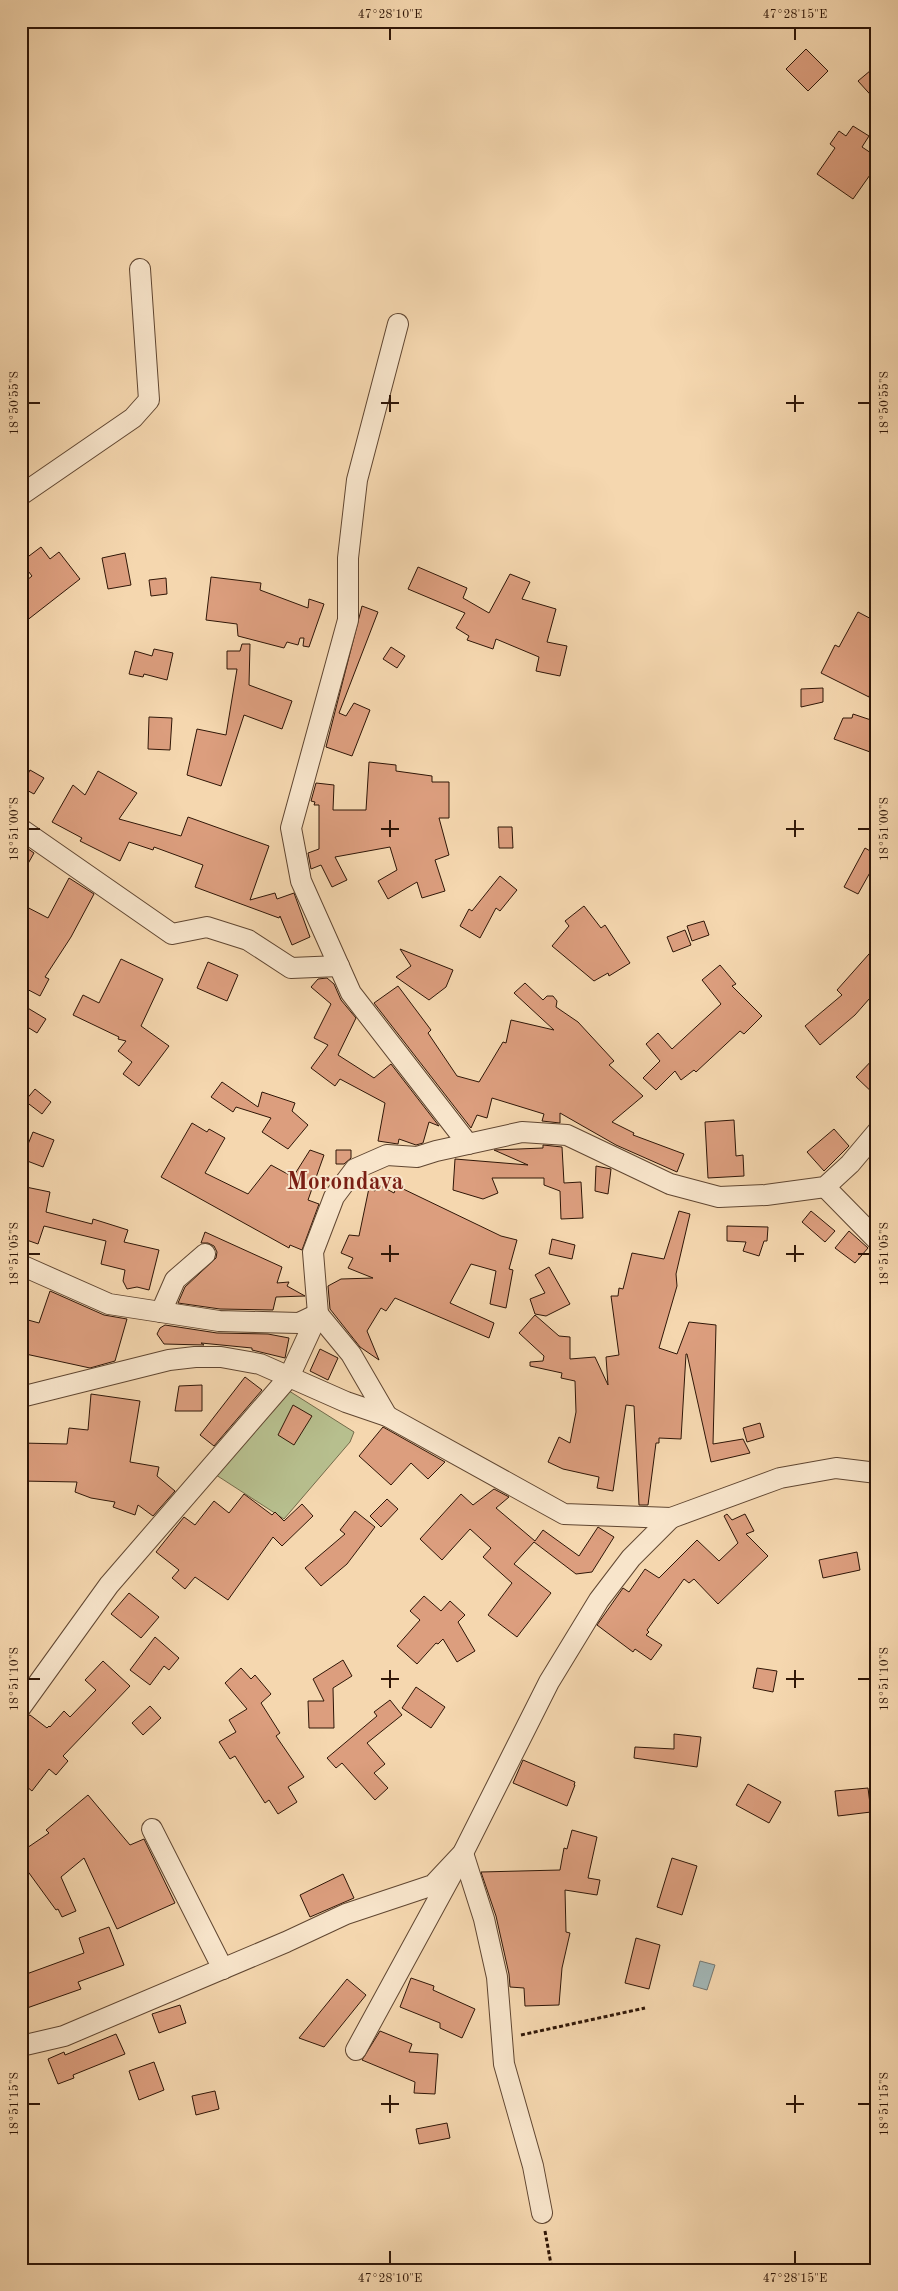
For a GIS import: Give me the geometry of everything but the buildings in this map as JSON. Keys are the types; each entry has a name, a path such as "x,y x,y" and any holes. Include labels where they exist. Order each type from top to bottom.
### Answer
{"street":[{"path":"21,495 133,418 149,400 140,269"},
{"path":"398,324 357,480 348,558 348,620 291,828 301,881 351,993 468,1144"},
{"path":"21,829 172,934 207,927 248,940 291,968 339,966"},
{"path":"21,1707 108,1586 289,1377 318,1314 313,1252 334,1197 355,1169 386,1154 417,1157 436,1150 522,1132 567,1135 670,1184 719,1197 766,1195 824,1187 850,1164 877,1132"},
{"path":"824,1187 877,1240"},
{"path":"161,1312 175,1280 205,1254"},
{"path":"21,1265 109,1304 219,1321 299,1323 318,1314"},
{"path":"318,1314 351,1354 387,1416"},
{"path":"21,1397 169,1360 195,1356 221,1357 260,1364 346,1402 387,1416 564,1514 671,1518 780,1478 836,1468 877,1473"},
{"path":"356,2050 464,1853 550,1682 599,1600 631,1558 671,1518"},
{"path":"152,1828 223,1969"},
{"path":"21,2046 64,2036 286,1942 346,1914 434,1885 464,1853"},
{"path":"464,1853 484,1919 497,1977 500,2039 504,2064 532,2166 542,2213"}],"path":[{"path":"500,2039 645,2008"},
{"path":"542,2213 552,2270"}],"green space":[{"path":"286,1389 354,1432 350,1442 284,1519 213,1473"}],"shaded area":[{"path":"700,1961 715,1965 707,1990 693,1986"}],"district":[{"name":"Morondava","path":"345,1181"}]}
